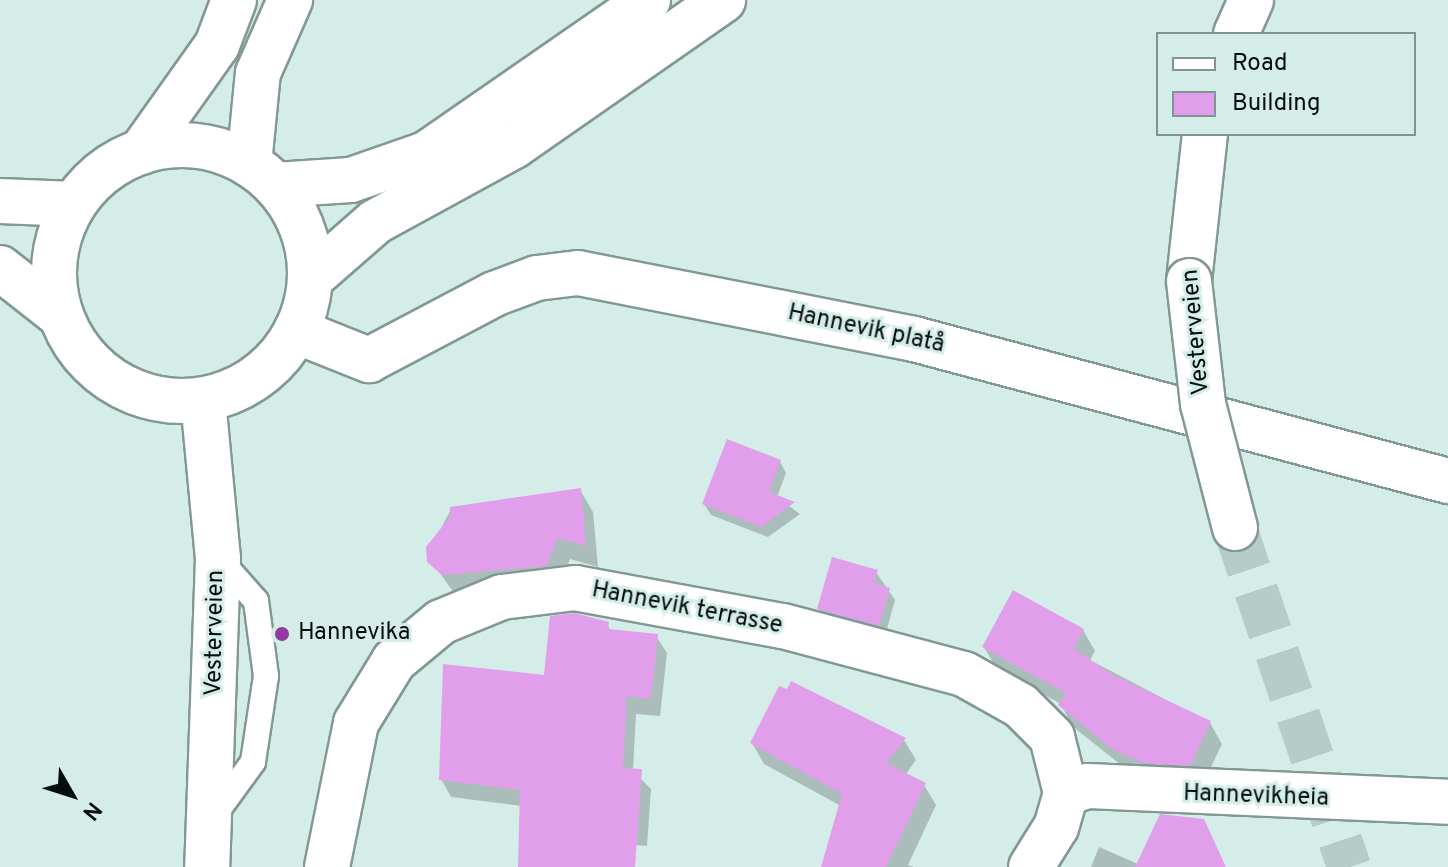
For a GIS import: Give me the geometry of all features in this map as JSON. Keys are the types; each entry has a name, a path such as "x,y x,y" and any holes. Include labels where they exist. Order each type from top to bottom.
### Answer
{"main road":[{"path":"141,152 217,45 234,0"},
{"path":"290,0 258,73 262,174 307,245 310,279 296,331 273,364 241,387 203,400 167,401 111,380 76,347 60,315 57,243 74,204 103,172 141,152 196,145 262,174 351,180 426,154 648,0"},
{"path":"310,279 375,222 514,146 723,0"},
{"path":"1237,32 1251,0"},
{"name":"Vesterveien","path":"1205,136 1189,281 1203,404 1235,528"},
{"path":"0,201 74,204"},
{"path":"0,268 60,315"},
{"name":"Hannevik platå","path":"296,331 369,360 494,294 537,278 578,273 914,339 1448,481"},
{"name":"Vesterveien","path":"203,400 218,558 207,867"},
{"name":"Hannevik terrasse","path":"327,867 356,723 394,661 441,622 502,597 575,588 783,626 964,674 1021,706 1052,737 1066,793"},
{"name":"Hannevikheia","path":"1066,793 1088,786 1448,802"},
{"path":"1031,867 1056,827 1066,793"}],"building":[{"path":"727,439 781,460 769,492 795,502 761,527 702,504"},
{"path":"581,488 586,546 558,538 546,566 442,575 427,562 426,547 450,517 450,507"},
{"path":"832,557 878,570 874,583 890,588 879,626 817,609"},
{"path":"1013,590 1084,629 1074,649 1113,675 1211,721 1190,766 1143,763 1112,749 1058,705 1066,693 982,647"},
{"path":"574,613 609,622 608,629 658,634 651,699 627,696 623,768 642,769 635,867 518,867 520,790 439,780 443,664 544,675 550,616"},
{"path":"791,681 906,738 886,763 926,783 886,867 821,867 842,794 750,743 779,686 787,689"},
{"path":"1160,814 1204,819 1226,867 1135,867"}],"tunnel":[{"path":"1235,528 1349,867"}],"place":[{"name":"Hannevika","path":"282,634"}]}
